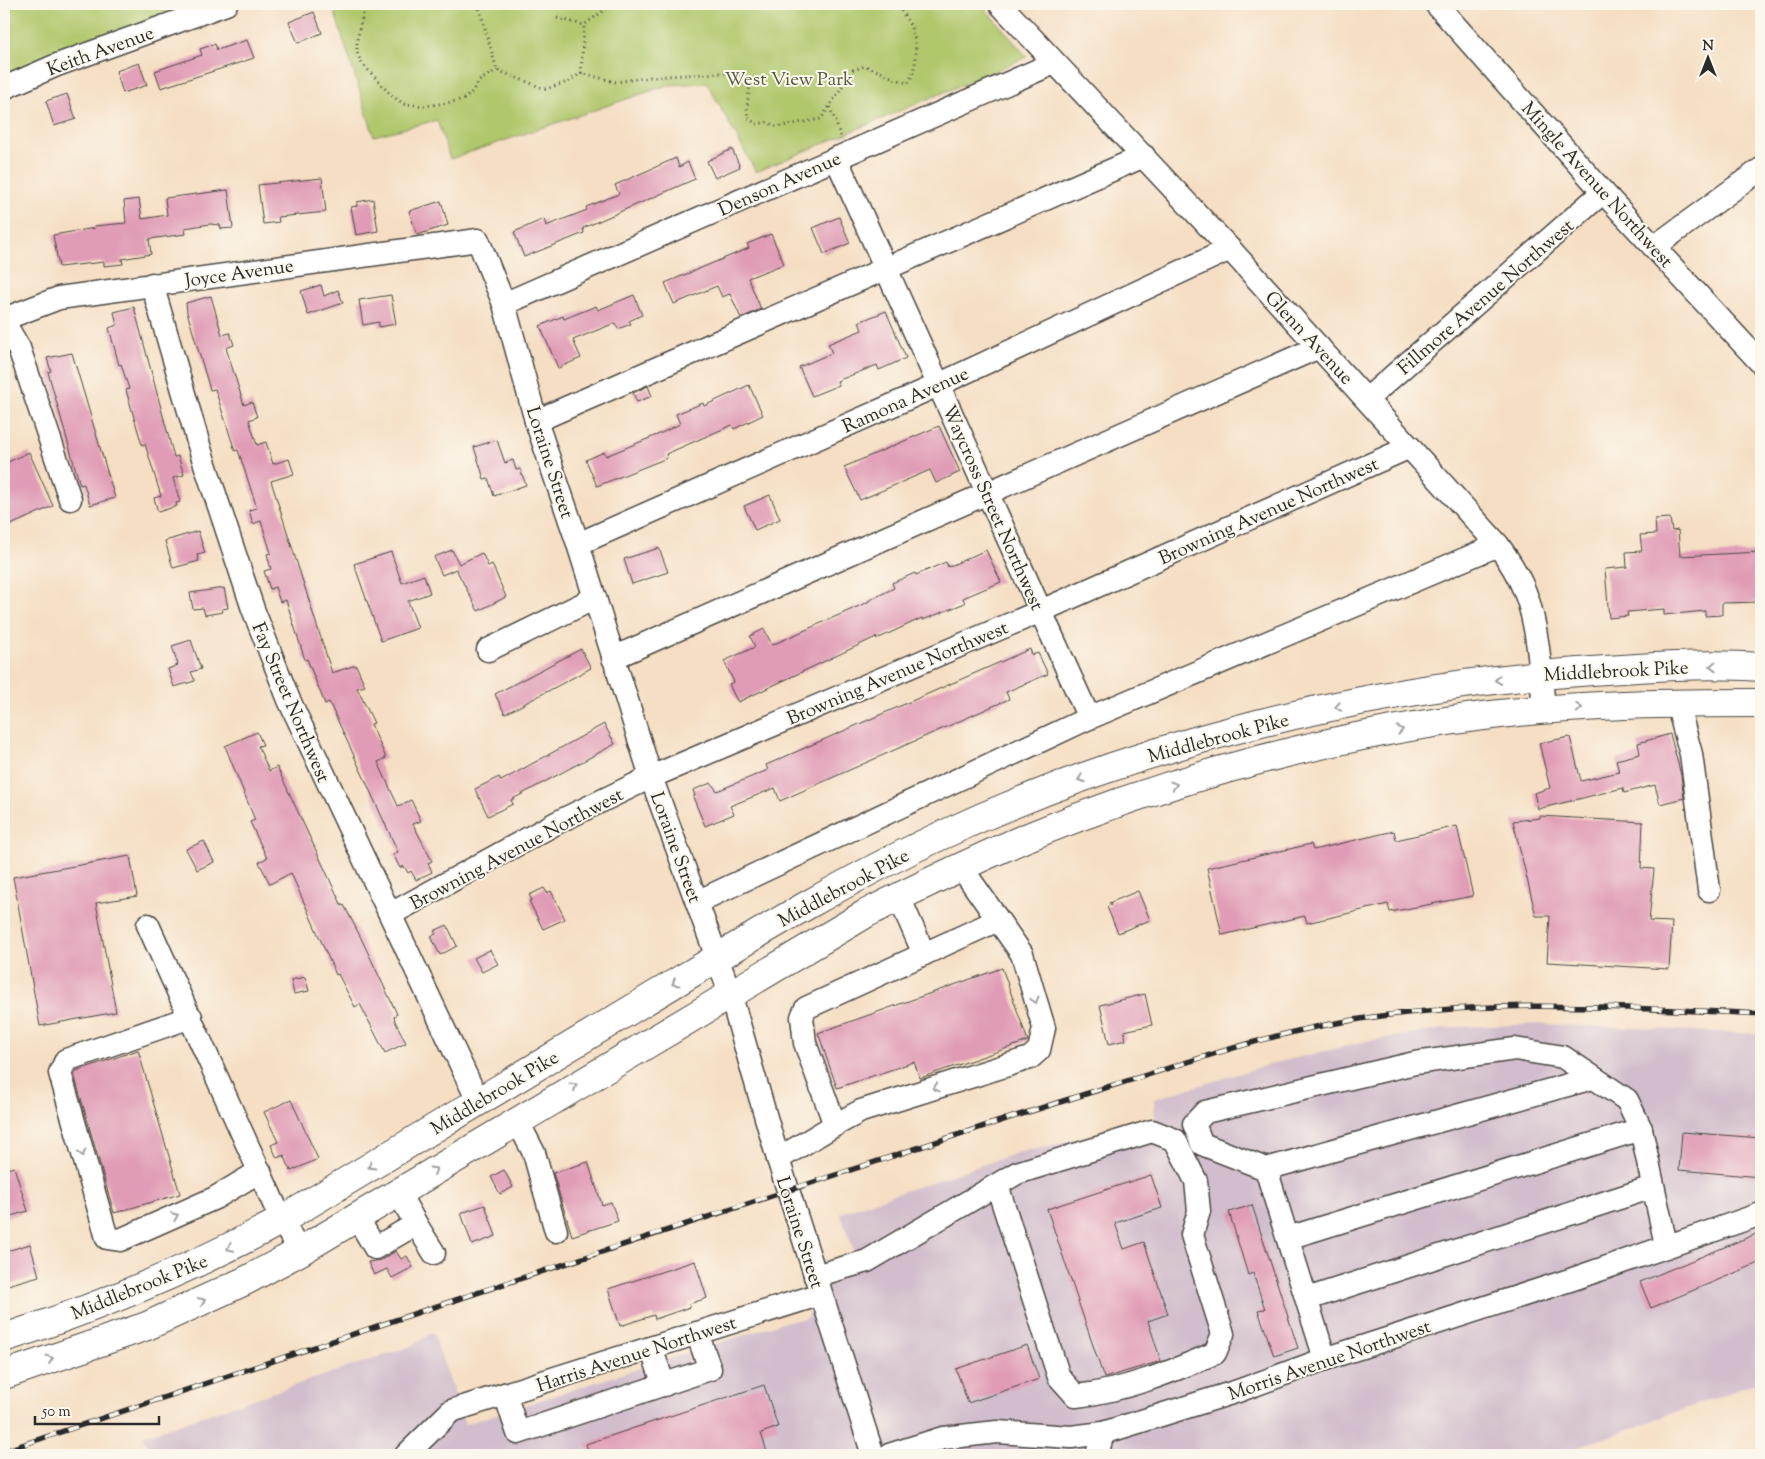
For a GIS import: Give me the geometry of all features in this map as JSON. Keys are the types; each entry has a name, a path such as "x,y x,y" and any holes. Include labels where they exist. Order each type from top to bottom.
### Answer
{"main road":[{"name":"Middlebrook Pike","path":"4,1338 133,1292 231,1248 282,1220 717,958 849,881 939,836 1026,800 1115,766 1253,724 1428,689 1541,674 1650,667 1761,666"},
{"name":"Middlebrook Pike","path":"4,1375 147,1326 247,1280 299,1252 517,1120 867,913 961,867 1025,839 1128,800 1245,764 1314,747 1433,724 1544,710 1677,702 1761,703"},
{"path":"1115,766 1128,800"}],"street":[{"name":"Keith Avenue","path":"4,88 57,65 226,4"},
{"name":"Glenn Avenue","path":"1000,4 1230,249 1498,545 1515,569 1526,594 1540,657 1544,710"},
{"name":"Mingle Avenue Northwest","path":"1448,7 1603,192 1761,363"},
{"name":"Denson Avenue","path":"504,304 1054,63"},
{"name":"Waycross Street Northwest","path":"842,156 885,268 1089,718"},
{"path":"536,421 1144,156"},
{"path":"1654,246 1761,169"},
{"name":"Fillmore Avenue Northwest","path":"1367,399 1603,192"},
{"name":"Loraine Street","path":"478,240 504,304 536,421 578,544 651,777 730,993 778,1159 873,1455"},
{"name":"Joyce Avenue","path":"4,320 59,298 478,240"},
{"name":"Ramona Avenue","path":"578,544 938,385 1230,249"},
{"name":"Fay Street Northwest","path":"152,284 201,452 252,610 289,700 478,1101"},
{"path":"4,320 19,348 70,499"},
{"path":"613,658 1319,347"},
{"name":"Browning Avenue Northwest","path":"391,914 558,822 651,777 1041,611 1410,447"},
{"path":"696,902 1089,718 1498,545"},
{"path":"488,650 595,598"},
{"path":"1677,702 1691,754 1709,890"},
{"path":"778,1159 861,1111 1030,1058 1039,1050 1044,1028 1022,954 961,867"},
{"path":"898,897 924,954"},
{"path":"835,1125 805,1043 802,1018 806,1008 998,920"},
{"path":"148,925 282,1220 299,1252"},
{"path":"191,1017 66,1060 60,1073 107,1238 120,1240 206,1202 260,1171"},
{"path":"1593,1078 1266,1169 1202,1144 1194,1124 1205,1112 1405,1065 1515,1048 1564,1057 1627,1100 1641,1129 1666,1245"},
{"path":"517,1120 534,1153 556,1231"},
{"path":"1288,1238 1641,1129"},
{"name":"Harris Avenue Northwest","path":"426,1447 451,1412 697,1333 818,1285 867,1261 997,1185 1017,1174 1152,1131 1175,1140 1196,1181 1199,1211 1192,1235 1223,1334 1215,1353 1180,1368 1109,1391 1076,1396 1059,1377 997,1185"},
{"path":"1266,1169 1325,1359"},
{"path":"1307,1299 1653,1187"},
{"path":"398,1192 434,1253"},
{"name":"Morris Avenue Northwest","path":"889,1455 946,1447 997,1432 1071,1437 1103,1434 1238,1391 1325,1359 1573,1279 1666,1245 1761,1214"},
{"path":"357,1217 375,1248 416,1224"},
{"path":"505,1394 518,1434 710,1369 697,1333"},
{"path":"652,1348 664,1385"},
{"path":"1097,1455 1103,1434"},
{"path":"406,1455 426,1447"}],"path":[{"path":"365,4 357,40 357,52 361,62 391,96 404,104 425,106 447,104 464,98 472,92 479,81 496,70"},
{"path":"478,4 496,70"},
{"path":"584,25 613,4"},
{"path":"496,70 545,89 568,82 581,73 616,82 650,76 722,73 742,76 750,83 746,108 748,118 757,124 768,122 776,127 821,119 853,70 865,66 881,71 893,79 908,83 914,74 915,49 911,27 898,4"},
{"path":"558,18 584,25"},
{"path":"581,73 584,25"},
{"path":"829,107 842,156"}],"shaded area":[{"path":"1544,1024 1761,1034 1761,1381 1558,1455 152,1455 143,1436 412,1346 433,1332 465,1424 785,1322 807,1318 811,1310 801,1279 803,1276 802,1267 823,1259 830,1262 856,1257 840,1213 1017,1153 1155,1122 1154,1099 1271,1064 1367,1041 1457,1027"}],"green space":[{"path":"4,4 212,4 4,82"},
{"name":"West View Park","path":"332,4 981,4 1027,57 756,172 707,83 668,85 450,159 437,120 374,136"}],"building":[{"path":"314,12 322,33 298,43 289,22"},
{"path":"247,40 254,58 161,88 155,71 202,55 200,49 215,44 217,50"},
{"path":"139,63 147,85 123,93 116,71"},
{"path":"67,94 76,119 54,126 46,101"},
{"path":"732,149 740,167 715,178 707,161"},
{"path":"676,158 679,167 688,162 695,179 583,228 584,233 524,257 514,232 544,219 546,226 587,210 586,207 619,194 615,185"},
{"path":"322,178 326,212 278,217 279,222 263,224 258,185"},
{"path":"228,190 233,228 221,229 220,225 210,224 185,228 186,234 149,239 151,254 122,259 123,264 104,266 104,262 59,267 53,235 95,228 94,226 126,223 124,201 139,199 142,219 167,215 165,198"},
{"path":"373,199 378,231 356,235 351,207 357,206 357,202"},
{"path":"441,201 448,225 417,235 409,211"},
{"path":"839,217 850,243 824,254 813,228"},
{"path":"771,234 784,264 748,278 761,309 741,318 730,294 722,297 717,286 674,304 665,283 749,248 747,244"},
{"path":"321,285 324,296 338,290 343,303 308,315 301,291"},
{"path":"391,295 396,324 379,327 379,322 363,325 359,300"},
{"path":"634,295 642,315 629,321 631,324 618,329 615,323 573,340 581,358 558,368 540,326 563,316 564,319 596,306 598,310"},
{"path":"211,296 222,335 230,333 234,345 226,348 244,405 252,402 257,417 249,420 257,445 266,442 273,464 289,459 294,474 271,481 332,673 356,665 365,686 357,688 374,723 371,724 386,758 378,762 398,806 411,800 421,821 413,824 432,861 428,863 432,872 416,880 411,871 408,873 404,866 400,868 393,854 398,852 329,702 325,704 307,659 305,660 286,600 280,602 275,587 270,589 264,571 271,569 267,554 271,553 261,521 253,524 249,510 257,508 238,450 235,451 215,389 210,390 187,312 186,303"},
{"path":"134,307 174,457 178,456 184,475 173,478 180,502 176,503 177,506 158,512 154,498 161,496 145,444 142,445 126,390 129,389 121,364 119,365 109,328 117,325 114,312"},
{"path":"886,311 906,358 879,370 877,365 837,381 839,385 812,396 799,367 832,353 828,344 862,330 859,322"},
{"path":"72,353 115,498 90,505 84,484 80,485 48,372 51,371 47,358"},
{"path":"749,385 763,415 734,429 732,425 666,454 667,458 597,486 586,460 604,452 606,456 657,435 680,424 676,414 703,403 704,406"},
{"path":"648,386 652,396 637,402 633,393"},
{"path":"939,426 960,472 936,483 930,470 860,500 844,467"},
{"path":"497,440 505,463 513,460 516,470 520,469 526,485 494,496 488,478 484,479 474,447"},
{"path":"29,452 53,506 4,528 4,464"},
{"path":"770,495 780,519 755,530 744,506"},
{"path":"1670,518 1672,531 1678,530 1680,556 1761,552 1761,602 1722,603 1722,615 1705,616 1705,611 1664,615 1664,609 1627,612 1628,616 1609,618 1605,569 1627,567 1626,552 1642,551 1640,535 1656,534 1655,519"},
{"path":"198,531 205,553 197,555 199,561 173,568 165,541"},
{"path":"659,548 668,572 632,584 624,559"},
{"path":"452,550 459,564 482,553 488,566 492,564 506,597 478,611 456,569 442,575 434,557"},
{"path":"986,550 1001,582 963,598 965,603 923,620 922,618 877,639 876,637 738,702 735,697 729,684 734,682 724,661 755,647 750,636 764,629 772,645 868,602 894,588 892,583 946,562 948,567"},
{"path":"391,552 402,583 424,575 430,593 408,601 418,628 381,641 354,564"},
{"path":"224,588 228,608 222,609 223,612 205,615 203,608 193,609 190,593"},
{"path":"191,640 201,669 191,672 195,681 174,687 168,669 178,665 172,646"},
{"path":"581,649 591,668 505,714 495,694"},
{"path":"1030,649 1032,655 1038,653 1048,674 1006,692 1009,699 780,801 775,788 730,806 734,814 705,826 693,797 695,796 693,790 711,783 717,791 768,770 766,765"},
{"path":"604,724 615,744 511,800 513,804 488,816 475,789 499,777 501,781"},
{"path":"257,732 263,745 258,746 269,771 277,767 342,906 344,905 360,936 397,1014 394,1016 395,1021 406,1043 385,1053 360,1004 355,1007 338,974 336,975 291,873 270,884 259,862 267,858 250,822 255,820 225,746"},
{"path":"1670,734 1681,775 1684,798 1660,804 1655,785 1624,793 1623,788 1538,809 1534,793 1550,788 1539,743 1570,737 1581,781 1619,772 1616,760 1640,754 1638,743"},
{"path":"1540,816 1643,822 1641,868 1654,869 1649,921 1672,922 1669,969 1547,962 1550,916 1536,916 1513,821 1540,818"},
{"path":"1457,826 1473,896 1390,912 1388,904 1307,923 1305,916 1222,935 1207,868 1311,844 1313,850 1394,831 1396,840"},
{"path":"204,841 214,862 197,870 186,849"},
{"path":"130,856 137,896 96,903 116,1012 40,1026 13,877"},
{"path":"544,888 547,893 551,891 565,919 543,929 529,901 532,900 529,895"},
{"path":"1138,891 1150,920 1118,933 1107,907 1111,905 1109,903"},
{"path":"447,925 457,946 440,955 431,936 436,934 434,931"},
{"path":"490,950 498,964 482,972 474,958"},
{"path":"1002,968 1028,1041 920,1078 914,1062 837,1088 818,1033"},
{"path":"305,977 309,991 294,994 291,980"},
{"path":"1145,994 1152,1025 1124,1031 1126,1040 1109,1044 1100,1005"},
{"path":"138,1050 180,1194 114,1213 74,1074 76,1071"},
{"path":"291,1100 318,1159 291,1171 284,1155 277,1158 271,1145 278,1142 264,1112"},
{"path":"1682,1132 1761,1138 1761,1177 1679,1170"},
{"path":"588,1162 602,1205 611,1202 618,1221 572,1236 553,1173"},
{"path":"14,1167 28,1211 4,1218 4,1170"},
{"path":"504,1170 513,1187 500,1194 491,1177"},
{"path":"1151,1175 1162,1208 1115,1223 1124,1249 1144,1242 1168,1314 1148,1321 1161,1361 1104,1378 1047,1209"},
{"path":"485,1205 496,1236 472,1245 461,1213"},
{"path":"1252,1205 1298,1348 1274,1356 1258,1310 1265,1309 1253,1273 1248,1275 1229,1212"},
{"path":"1761,1232 1761,1262 1651,1308 1640,1282"},
{"path":"30,1244 39,1276 4,1286 4,1252"},
{"path":"396,1251 401,1259 407,1256 413,1267 392,1278 387,1269 374,1275 368,1262 381,1260"},
{"path":"695,1261 707,1298 689,1304 690,1307 655,1319 654,1315 620,1326 608,1289"},
{"path":"1027,1345 1039,1379 968,1403 956,1369"},
{"path":"764,1385 778,1427 761,1433 768,1455 590,1455 586,1444"}],"railway":[{"path":"4,1451 548,1269 1071,1098 1209,1055 1282,1035 1331,1024 1385,1016 1438,1010 1492,1007 1599,1007 1761,1014"}]}
